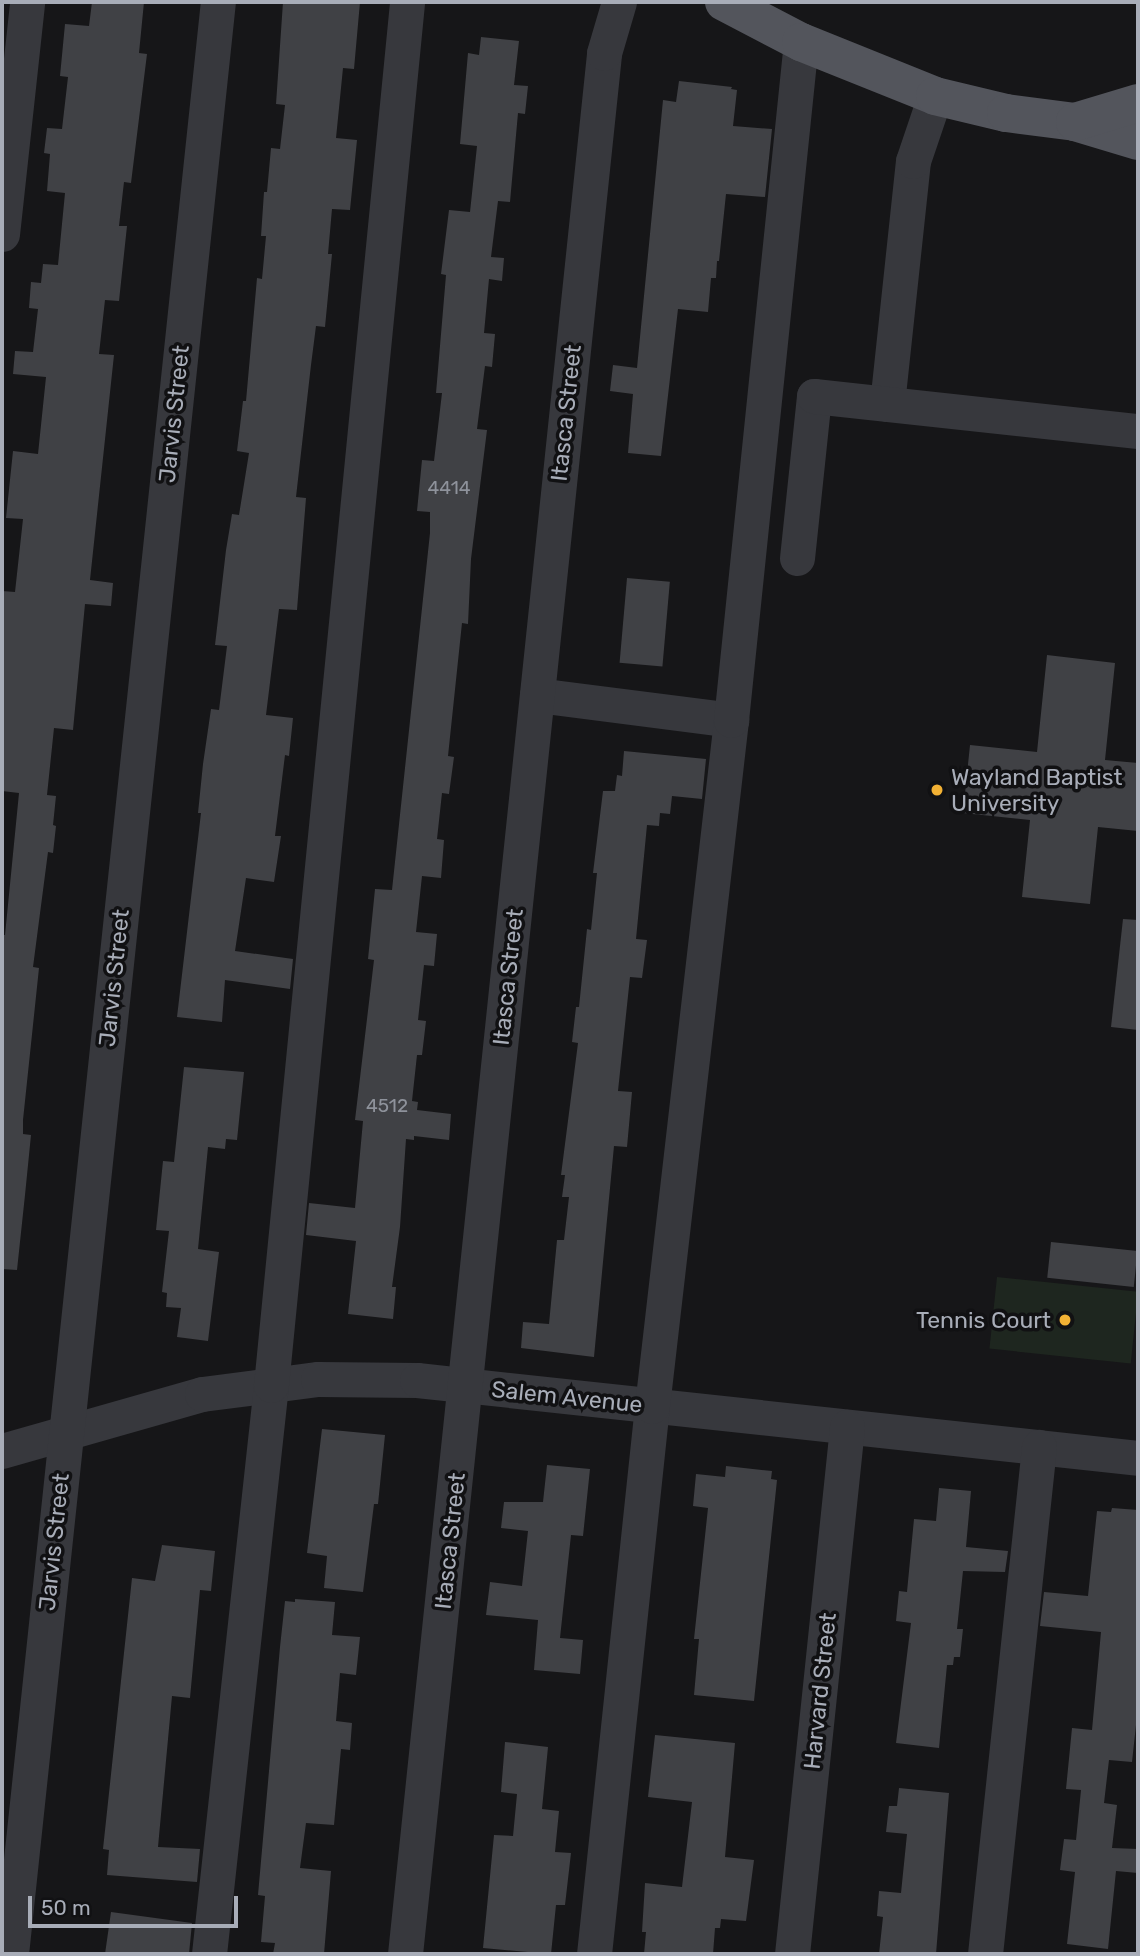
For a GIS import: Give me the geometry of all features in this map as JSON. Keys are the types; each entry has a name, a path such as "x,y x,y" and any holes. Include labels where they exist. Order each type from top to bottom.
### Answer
{"main road":[{"path":"724,2 802,42 935,96 1006,113 1075,122 1138,141"},
{"path":"1075,122 1138,103"}],"street":[{"path":"2,234 27,2"},
{"name":"Jarvis Street","path":"11,1954 218,2"},
{"path":"209,1954 271,1385 407,2"},
{"name":"Itasca Street","path":"405,1954 604,53 620,2"},
{"path":"594,1954 652,1406 731,720 802,42"},
{"path":"887,404 913,161 935,96"},
{"path":"797,558 814,396 1138,431"},
{"path":"537,695 731,720"},
{"name":"Salem Avenue","path":"2,1451 202,1394 330,1379 417,1380 1138,1458"},
{"name":"Harvard Street","path":"792,1954 847,1427"},
{"path":"985,1954 1039,1447"}],"shaded area":[{"name":"Tennis Court","path":"997,1277 1138,1292 1131,1363 989,1349"}],"building":[{"path":"92,2 144,2 139,53 147,54 131,183 124,182 119,226 127,226 119,301 105,300 99,354 114,355 90,580 113,583 111,606 85,604 73,730 54,728 47,795 56,796 53,825 56,826 53,853 48,852 33,967 39,968 23,1120 23,1134 31,1135 17,1270 2,1269 2,935 5,935 19,793 2,791 2,591 15,592 23,519 6,518 13,451 38,454 46,377 13,374 15,351 33,352 38,309 29,308 31,282 41,283 43,264 58,265 65,193 47,191 50,154 44,153 47,128 62,129 68,77 60,76 65,24 89,26"},
{"path":"283,2 360,2 354,69 343,68 336,138 357,140 350,210 332,209 328,254 332,254 325,327 316,326 311,365 296,497 306,498 297,610 279,609 266,715 293,718 289,756 285,755 275,836 281,836 274,882 246,878 235,951 293,959 290,989 225,980 222,1022 177,1017 201,813 198,813 203,764 211,709 219,710 227,646 215,645 226,550 232,514 239,515 249,453 237,451 243,401 246,401 257,278 262,279 266,236 261,236 264,192 267,192 271,148 280,149 285,105 276,104"},
{"path":"481,37 519,41 514,85 528,86 525,114 518,113 510,202 498,201 491,257 504,258 502,281 489,279 484,333 495,334 492,367 485,366 477,429 487,430 471,559 468,624 462,623 448,756 454,757 449,794 442,793 437,839 444,840 441,878 422,876 416,932 437,934 434,966 424,965 418,1020 426,1021 422,1055 417,1055 412,1101 418,1102 417,1110 451,1114 449,1140 414,1136 414,1140 406,1139 400,1227 392,1287 396,1287 393,1319 348,1314 356,1241 306,1235 309,1203 355,1208 363,1121 355,1120 374,960 368,959 375,889 392,890 430,533 430,512 417,511 422,460 434,461 442,393 436,393 446,275 441,274 449,210 470,212 477,146 460,144 468,53 479,55"},
{"path":"679,81 732,87 731,89 737,90 733,126 772,129 765,197 726,194 719,261 716,278 711,278 708,312 678,309 661,456 628,453 633,394 610,391 613,365 637,368 663,100 676,102"},
{"path":"627,578 670,582 662,666 620,663"},
{"path":"1047,655 1115,663 1105,760 1138,763 1138,831 1098,827 1090,904 1022,897 1030,820 963,813 970,745 1037,752"},
{"path":"624,751 706,759 702,799 672,796 670,814 660,813 659,826 647,825 636,939 647,940 642,978 630,977 618,1091 632,1092 627,1147 614,1146 594,1357 521,1348 523,1322 549,1324 557,1240 564,1240 569,1197 562,1197 565,1175 561,1175 578,1043 572,1042 576,1007 579,1007 587,929 591,930 597,873 593,873 603,791 615,791 617,775 622,776"},
{"path":"1123,919 1138,920 1138,1030 1111,1027"},
{"path":"184,1067 244,1072 237,1140 226,1139 225,1149 208,1147 198,1249 219,1252 208,1341 177,1337 181,1308 166,1307 167,1293 162,1292 169,1231 156,1230 163,1161 174,1162"},
{"path":"1051,1242 1138,1251 1134,1287 1047,1278"},
{"path":"322,1429 385,1435 378,1504 374,1504 363,1592 324,1588 327,1556 307,1553"},
{"path":"547,1465 590,1469 583,1536 571,1535 560,1638 583,1640 580,1674 534,1670 538,1620 486,1615 490,1582 522,1586 528,1531 501,1528 504,1502 543,1502"},
{"path":"726,1466 772,1471 771,1479 777,1480 754,1701 694,1695 699,1639 694,1639 708,1508 693,1506 696,1474 725,1477"},
{"path":"939,1488 971,1491 966,1547 1008,1551 1005,1572 963,1571 957,1629 963,1629 960,1657 954,1657 953,1665 947,1665 939,1748 896,1743 911,1623 896,1621 899,1591 907,1592 914,1519 936,1521"},
{"path":"1112,1508 1138,1510 1138,1725 1132,1762 1109,1760 1104,1803 1117,1805 1112,1848 1138,1849 1138,1873 1116,1871 1108,1949 1067,1944 1075,1872 1060,1870 1064,1839 1076,1840 1081,1790 1066,1789 1072,1728 1092,1730 1101,1632 1040,1626 1044,1592 1088,1596 1097,1511 1111,1512"},
{"path":"162,1545 215,1551 211,1591 200,1590 190,1698 172,1696 158,1847 200,1849 197,1882 107,1875 109,1850 103,1849 132,1578 155,1581"},
{"path":"295,1599 335,1602 332,1635 360,1637 356,1675 340,1673 336,1721 352,1723 350,1750 341,1749 334,1825 306,1823 300,1868 331,1871 324,1954 273,1954 275,1943 261,1942 265,1896 258,1895 280,1647 285,1601 295,1602"},
{"path":"655,1735 735,1743 725,1857 754,1860 746,1921 721,1919 720,1928 715,1928 713,1954 644,1954 646,1932 642,1932 645,1883 682,1887 692,1802 648,1797"},
{"path":"505,1742 548,1747 542,1809 559,1811 555,1852 571,1853 565,1905 556,1905 551,1954 483,1948 494,1835 513,1836 517,1794 501,1792"},
{"path":"899,1788 949,1793 936,1954 879,1954 883,1917 877,1916 879,1891 901,1893 907,1834 886,1832 889,1806 897,1806"},
{"path":"111,1912 192,1923 189,1954 105,1954"}],"place":[{"name":"Wayland Baptist University","path":"937,790"},
{"name":"Tennis Court","path":"1065,1320"}]}
